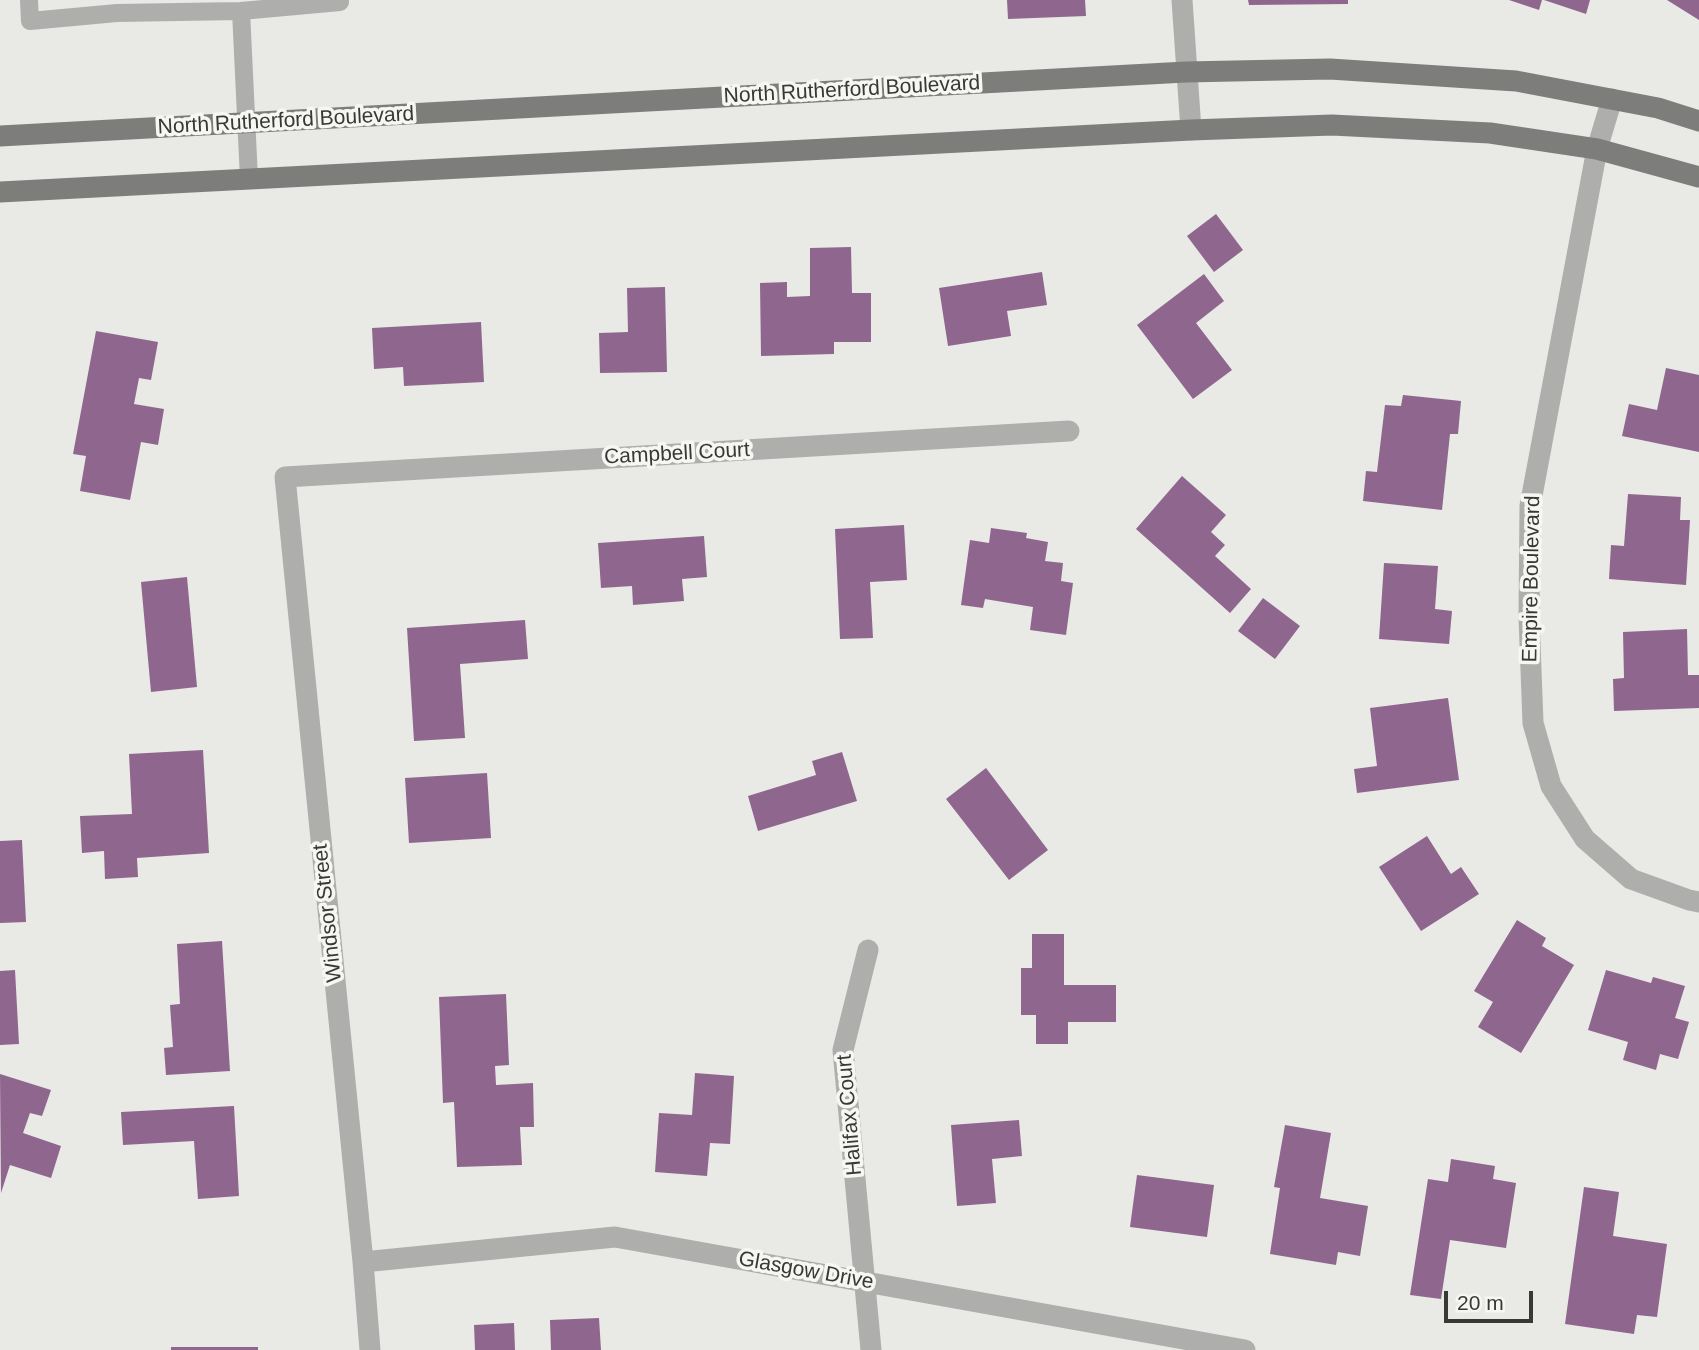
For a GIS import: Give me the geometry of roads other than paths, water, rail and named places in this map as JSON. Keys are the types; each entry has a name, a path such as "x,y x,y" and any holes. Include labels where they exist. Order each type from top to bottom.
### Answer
{"main road":[{"name":"North Rutherford Boulevard","path":"0,136 1186,72 1330,69 1516,80 1658,107 1699,121"},
{"path":"0,192 1332,125 1490,133 1597,149 1699,177"}],"street":[{"path":"1182,0 1191,130"},
{"name":"Empire Boulevard","path":"1612,99 1597,149 1530,506 1529,617 1533,723 1551,786 1586,839 1631,879 1699,902"},
{"name":"Campbell Court","path":"285,477 1069,431"},
{"name":"Windsor Street","path":"285,477 370,1350"},
{"name":"Halifax Court","path":"868,950 843,1050 871,1350"},
{"name":"Glasgow Drive","path":"363,1262 615,1237 1245,1350"}],"lane":[{"path":"29,0 30,21 117,6 241,11 340,2"},
{"path":"241,11 249,179"}]}
